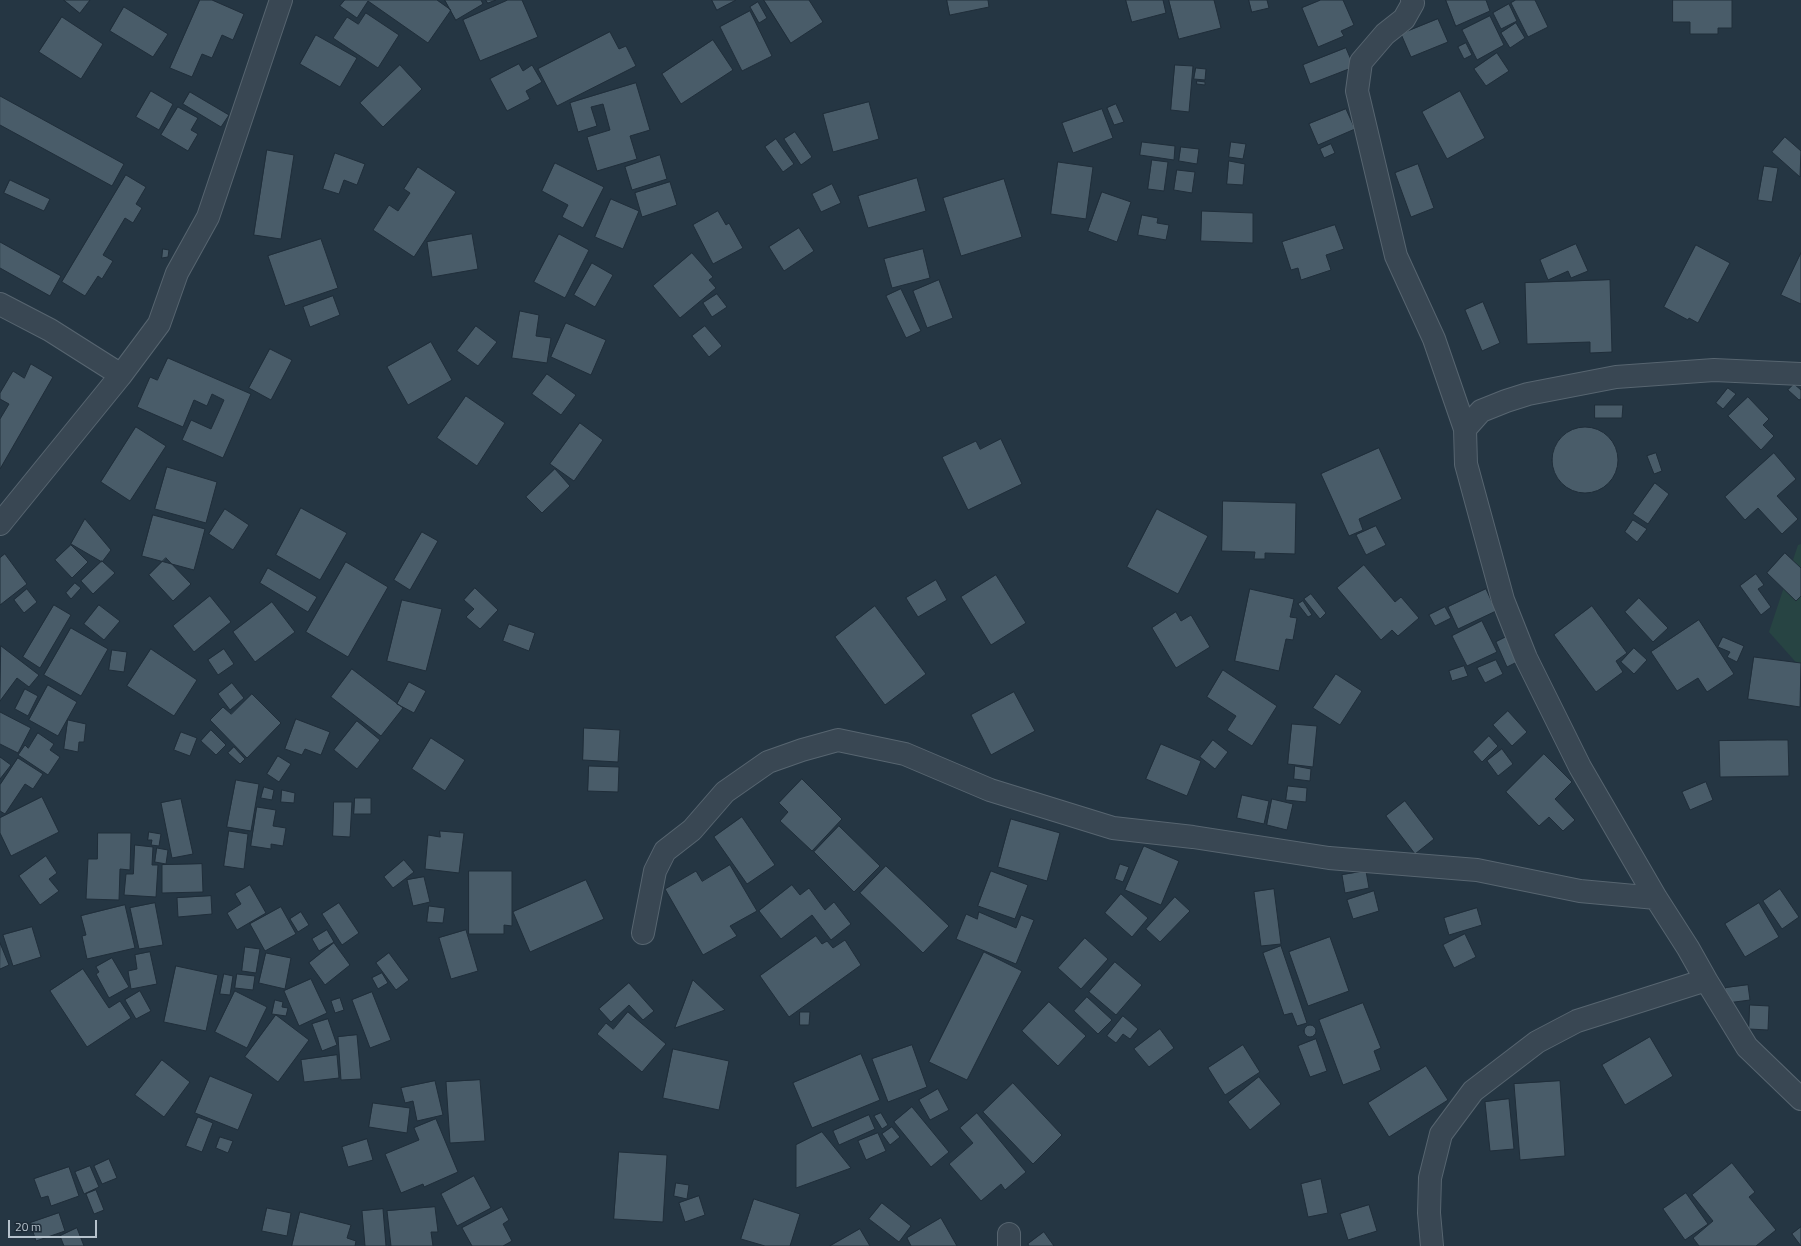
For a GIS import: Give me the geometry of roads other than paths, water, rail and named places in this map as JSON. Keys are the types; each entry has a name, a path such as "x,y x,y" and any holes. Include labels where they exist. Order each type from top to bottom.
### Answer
{"street":[{"path":"0,524 121,375 159,324 177,273 208,217 281,0"},
{"path":"1412,0 1413,3 1404,19 1385,34 1361,62 1357,91 1396,256 1434,339 1465,429 1466,464 1503,600 1526,658 1580,767 1656,898 1688,948 1746,1047 1801,1099"},
{"path":"0,304 50,330 121,375"},
{"path":"1465,429 1481,411 1506,401 1528,394 1616,377 1714,370 1801,374"},
{"path":"643,933 655,871 665,851 692,830 725,792 768,762 802,750 838,740 905,754 990,790 1113,828 1193,837 1329,858 1477,870 1580,891 1656,898"},
{"path":"1432,1246 1429,1213 1430,1178 1441,1134 1473,1091 1536,1042 1578,1021 1706,980"}]}
